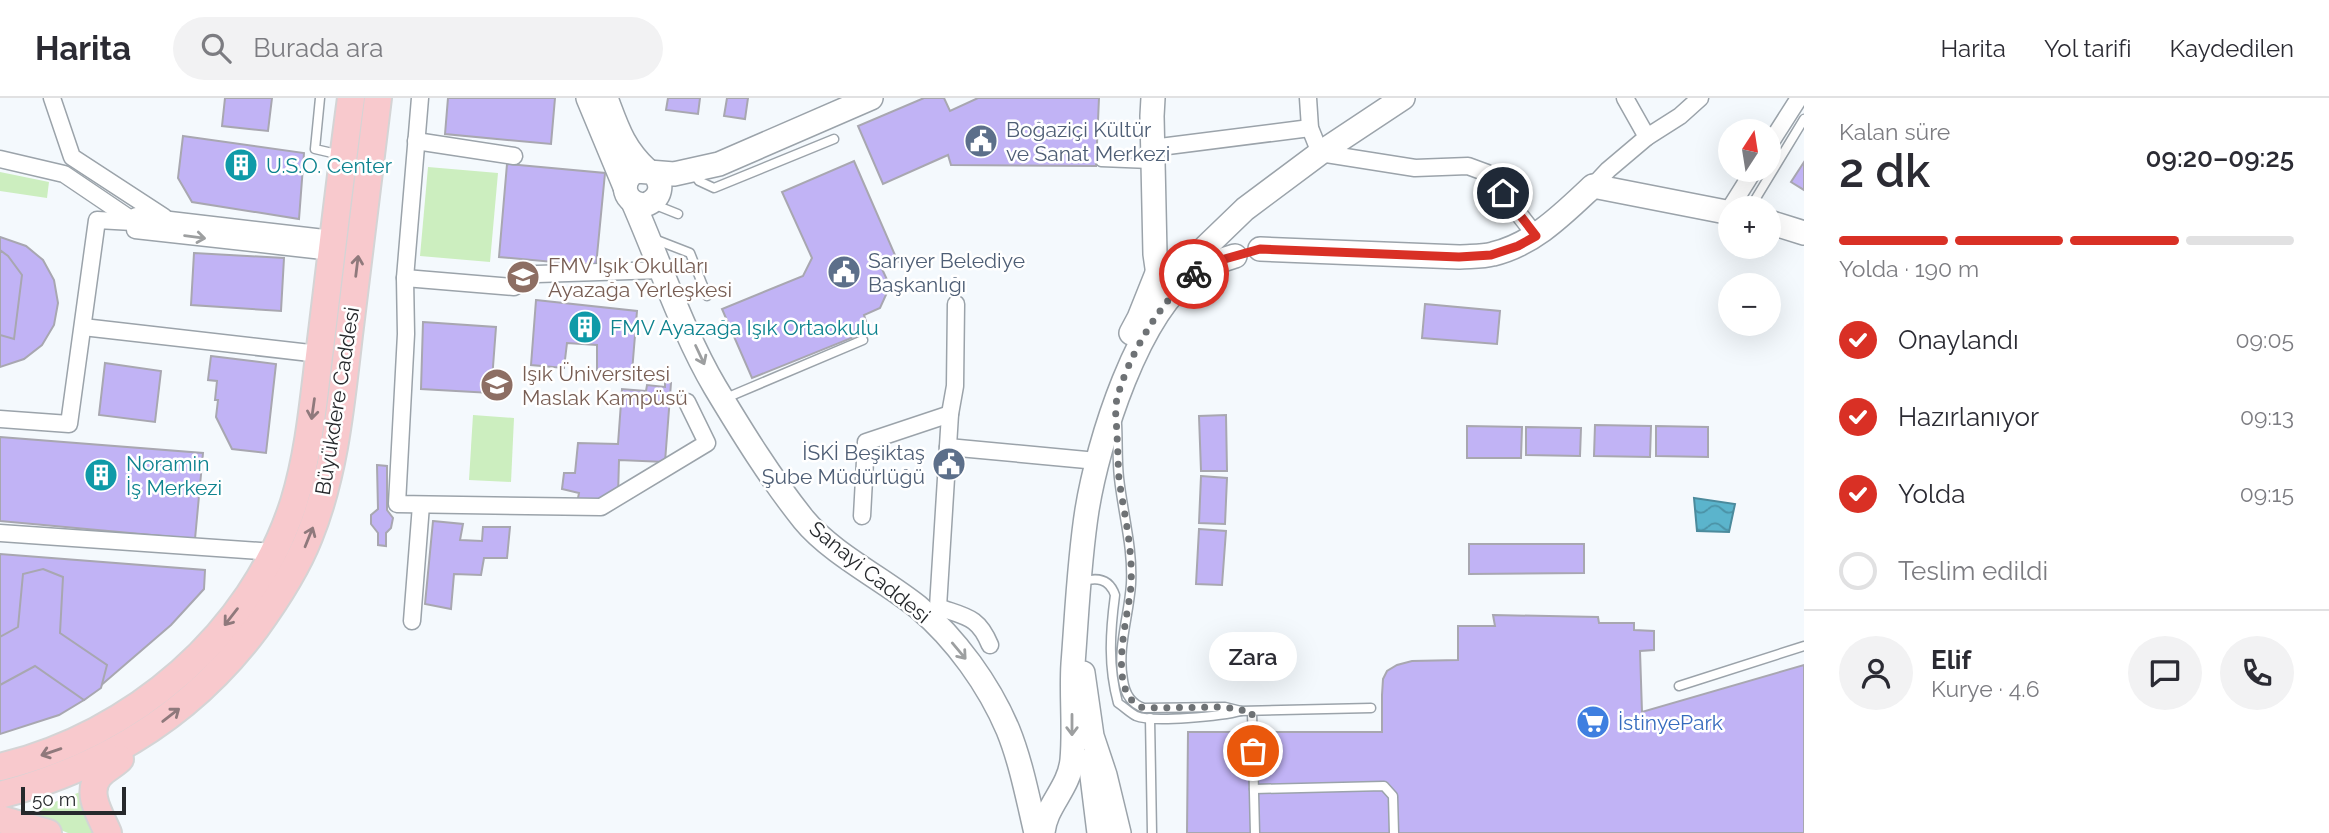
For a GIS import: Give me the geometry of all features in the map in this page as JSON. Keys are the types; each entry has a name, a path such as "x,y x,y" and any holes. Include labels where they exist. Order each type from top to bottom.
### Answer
{"main road":[{"name":"Büyükdere Caddesi","path":"0,767 60,749 96,732 121,718 166,685 212,641 251,592 274,552 286,525 300,479 313,408 351,98"},
{"name":"Büyükdere Caddesi","path":"0,795 70,773 95,762 159,724 205,687 240,650 286,585 310,536 320,507 337,426 378,98"},
{"path":"108,833 94,802 95,783 100,774 130,749 138,738"},
{"path":"0,819 48,833"}],"street":[{"path":"52,98 72,157 167,218"},
{"path":"419,98 405,278 406,334 397,504 601,507 707,443 687,402"},
{"name":"Sanayi Caddesi","path":"588,98 644,188"},
{"name":"Sanayi Caddesi","path":"606,98 644,188 648,237 699,353 723,400 805,522 827,542 919,609 953,643 974,670 994,700 1009,733 1036,833"},
{"path":"693,171 712,157 851,98"},
{"path":"644,188 674,174 719,164 871,98"},
{"path":"1308,98 1310,128 1320,153"},
{"path":"1043,833 1049,812 1069,778 1079,583 1087,508 1097,461 1126,373 1153,320 1220,233 1245,209 1320,153 1403,98"},
{"path":"1625,98 1647,137"},
{"path":"1220,233 1260,249 1459,257 1491,255 1518,246 1536,236 1647,137 1680,116 1700,98"},
{"path":"1782,124 1798,98"},
{"path":"1150,104 1157,272 1160,288 1153,320"},
{"path":"1153,156 1310,128"},
{"path":"416,141 514,156"},
{"path":"1320,153 1415,168 1468,166 1487,173 1536,236"},
{"path":"0,159 64,174 135,222"},
{"path":"1593,186 1718,211"},
{"path":"136,216 167,218 332,246 135,230 135,222 136,216"},
{"path":"0,419 69,424 97,220 135,222"},
{"path":"1781,226 1804,233"},
{"path":"1220,233 1222,248 1235,256"},
{"path":"1097,461 1095,439 1104,399 1116,363 1139,318 1157,272 1171,264 1189,273 1260,249"},
{"path":"405,278 514,287 537,274 663,270"},
{"path":"956,304 956,386 950,414 938,607 969,619 983,628 990,645"},
{"path":"83,327 319,354"},
{"path":"862,516 866,442 950,414"},
{"path":"948,447 1097,461"},
{"path":"412,621 421,505"},
{"path":"0,533 274,552"},
{"path":"1077,632 1092,736 1119,833"},
{"path":"1092,736 1090,772 1099,833"}],"lane":[{"path":"320,98 315,149 343,155"},
{"path":"1757,196 1804,119"},
{"path":"693,171 698,181 714,188 834,139"},
{"path":"1101,162 1153,156"},
{"path":"644,188 678,214"},
{"path":"648,237 690,253 707,296"},
{"path":"723,400 863,340"},
{"path":"1116,402 1119,477 1129,544 1131,585 1122,657 1123,681 1135,705 1144,708 1225,707 1252,712 1371,708"},
{"path":"1079,583 1096,579 1105,581 1113,588 1115,595 1110,662 1118,703 1136,716 1150,718 1227,715 1241,711"},
{"path":"1679,686 1804,646"},
{"path":"1252,712 1255,833"},
{"path":"1150,718 1152,833"},
{"path":"1254,789 1384,786 1393,796 1394,833"}],"green space":[{"path":"428,167 498,173 490,262 420,256"},
{"path":"0,172 49,182 47,198 0,191"},
{"path":"473,415 514,418 511,482 469,480"},
{"path":"80,792 97,833 68,833 17,817"}],"water":[{"path":"1694,498 1735,504 1729,532 1697,531"}],"building":[{"path":"225,98 272,98 268,131 222,126"},
{"path":"448,98 555,98 551,144 445,134"},
{"path":"668,98 700,98 698,114 666,110"},
{"path":"727,98 748,98 745,119 724,116"},
{"name":"Boğaziçi Kültür ve Sanat Merkezi","path":"924,98 944,98 950,111 978,98 1099,98 1096,166 951,165 948,155 883,184 858,126"},
{"name":"U.S.O. Center","path":"183,136 304,153 299,219 192,202 178,178"},
{"name":"Sarıyer Belediye Başkanlığı","path":"854,161 898,262 882,269 890,286 880,308 864,315 869,331 752,378 722,309 803,276 812,258 782,192"},
{"path":"1804,162 1804,190 1791,182"},
{"path":"507,164 605,173 596,266 499,257"},
{"path":"0,237 26,246 43,260 54,280 58,303 54,325 42,345 24,359 0,367"},
{"path":"0,250 22,275 14,339 0,335"},
{"path":"194,253 284,258 281,311 191,305"},
{"name":"FMV Ayazağa Işık Ortaokulu","path":"536,300 637,311 632,372 597,370 597,345 567,343 564,368 531,365"},
{"path":"1425,304 1500,311 1497,344 1422,338"},
{"path":"423,322 496,327 491,393 421,389"},
{"path":"211,356 276,364 266,453 232,449 216,417 217,381 208,380"},
{"path":"105,363 161,371 155,422 99,415"},
{"path":"665,381 671,383 665,462 619,460 618,496 596,503 577,503 579,493 562,489 564,473 575,473 578,443 618,444 622,389 646,391 647,385 665,387"},
{"path":"1226,415 1227,471 1201,471 1199,416"},
{"path":"1595,425 1651,426 1650,457 1594,456"},
{"path":"1467,426 1522,427 1521,458 1467,458"},
{"path":"1656,426 1708,427 1708,457 1656,456"},
{"path":"1526,427 1581,428 1580,456 1526,455"},
{"name":"Noramin İş Merkezi","path":"0,437 203,453 195,539 0,521"},
{"path":"377,465 387,466 387,510 393,518 391,528 386,533 386,546 378,545 378,533 371,524 371,515 378,509"},
{"path":"1201,476 1227,478 1225,524 1199,523"},
{"path":"433,521 463,524 460,540 482,541 483,527 510,527 507,558 484,558 481,575 454,574 451,609 425,604"},
{"path":"1199,529 1226,531 1222,585 1196,584"},
{"path":"1469,544 1584,544 1584,573 1469,574"},
{"path":"0,554 205,570 204,589 171,625 84,700 59,715 0,734"},
{"path":"43,569 63,577 60,633 107,665 101,688 84,700 35,666 0,685 0,637 18,627 23,574"},
{"name":"İstinyePark","path":"1493,615 1598,617 1599,623 1634,623 1634,630 1654,631 1654,650 1640,651 1642,712 1804,665 1804,833 1187,833 1188,732 1382,732 1383,679 1387,671 1412,661 1458,660 1458,626 1495,626"}],"way so far":[{"path":"1194,274 1172,295 1153,320 1126,373 1116,402 1119,477 1129,544 1131,585 1122,657 1123,681 1135,705 1144,708 1225,707 1252,712 1253,751"}],"place":[{"name":"Boğaziçi Kültür ve Sanat Merkezi","path":"981,141"},
{"name":"U.S.O. Center","path":"241,165"},
{"name":"Sarıyer Belediye Başkanlığı","path":"844,272"},
{"name":"FMV Işık Okulları Ayazağa Yerleşkesi","path":"523,277"},
{"name":"FMV Ayazağa Işık Ortaokulu","path":"585,327"},
{"name":"Işık Üniversitesi Maslak Kampüsü","path":"497,385"},
{"name":"İSKİ Beşiktaş Şube Müdürlüğü","path":"949,464"},
{"name":"Noramin İş Merkezi","path":"101,475"},
{"name":"İstinyePark","path":"1593,722"},
{"name":"Zara","path":"1253,751"}],"route":[{"path":"1194,274 1221,260 1260,249 1459,257 1491,255 1518,246 1536,236 1503,193"}]}
